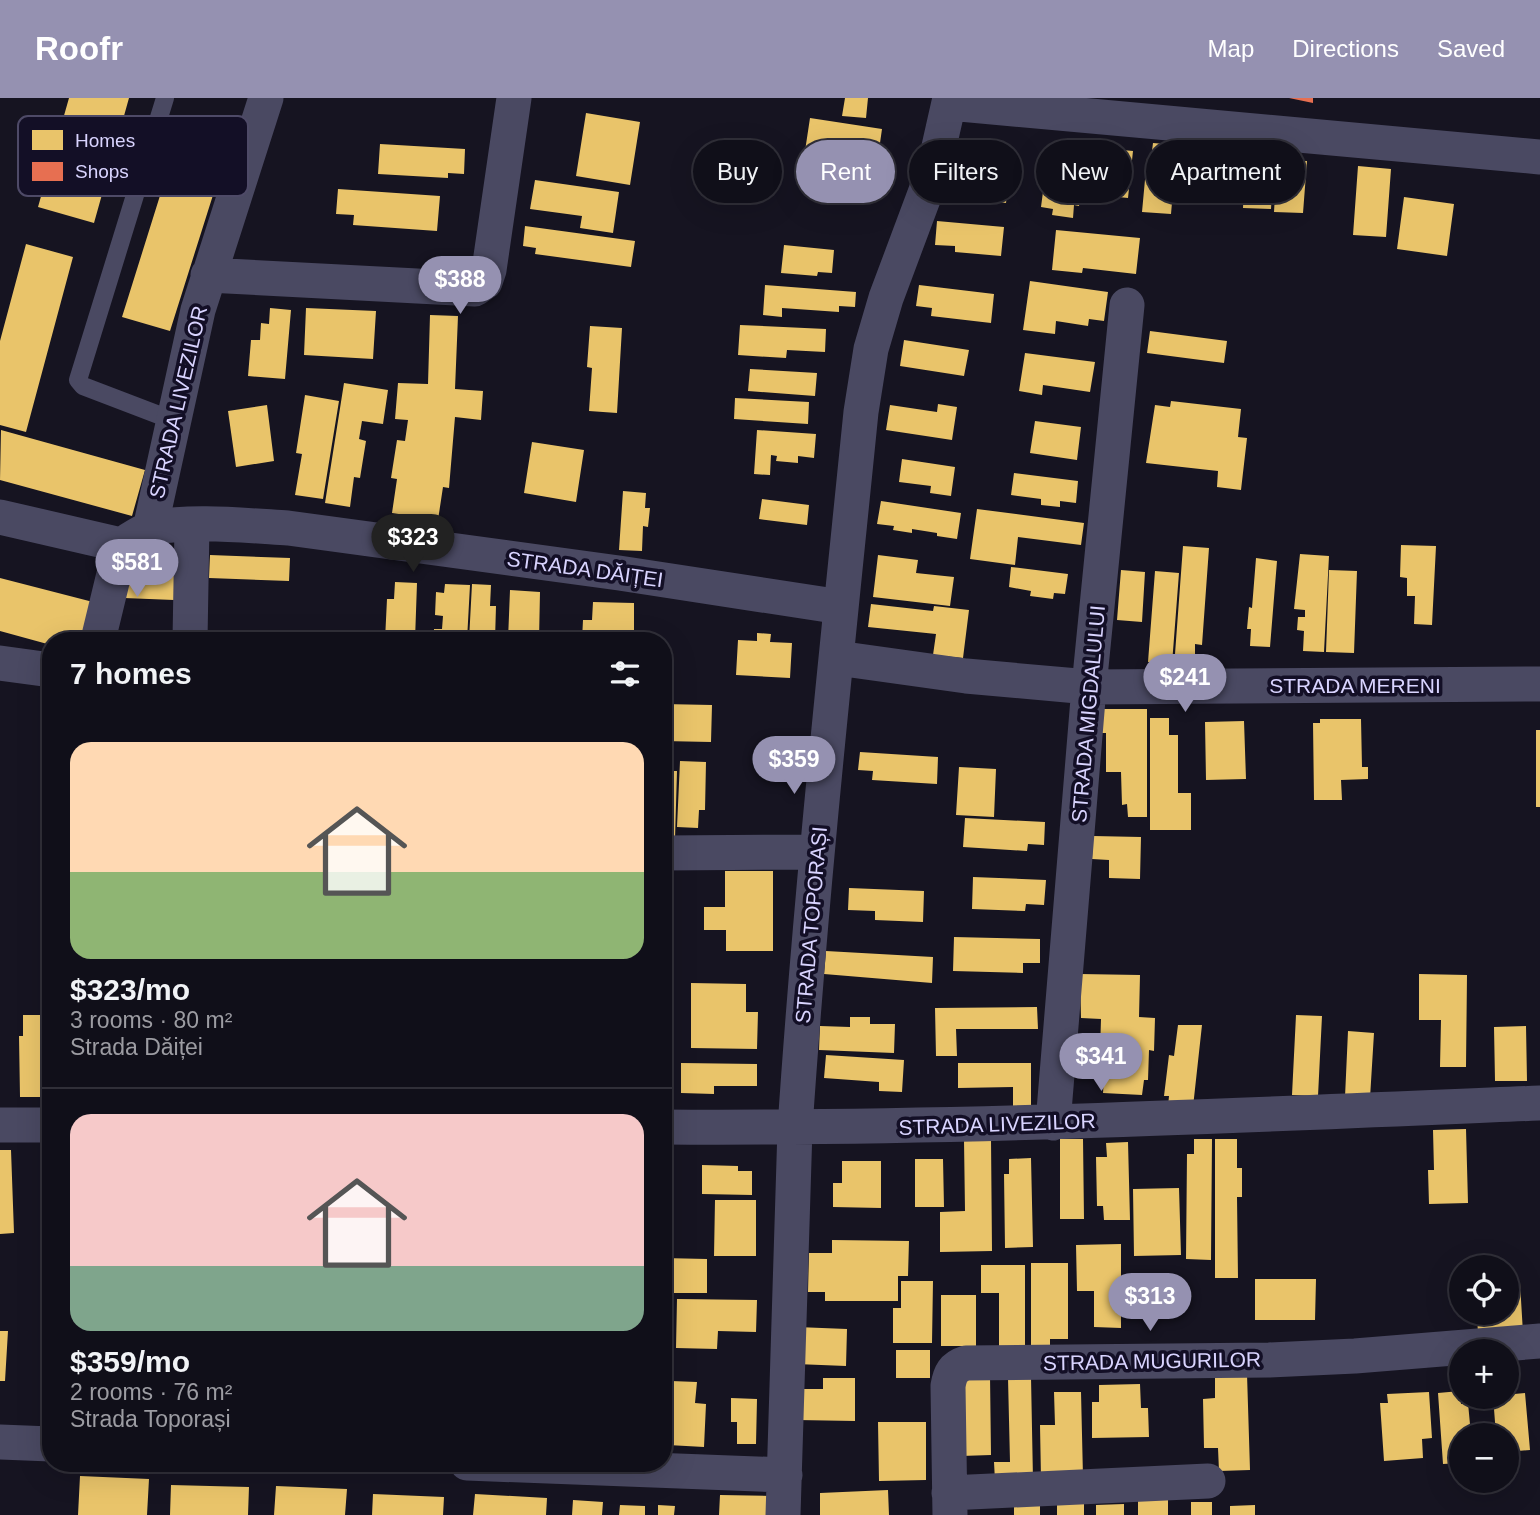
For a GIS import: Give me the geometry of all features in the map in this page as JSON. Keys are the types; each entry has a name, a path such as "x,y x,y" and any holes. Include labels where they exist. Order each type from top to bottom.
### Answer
{"street":[{"name":"STRADA LIVEZILOR","path":"248,153 266,98"},
{"name":"STRADA LIVEZILOR","path":"208,275 475,289 485,282 489,270 514,98"},
{"path":"949,100 1540,158"},
{"name":"STRADA TOPORAȘI","path":"783,1515 795,1128 817,852 861,412 871,349 886,298 926,191 949,100"},
{"name":"STRADA LIVEZILOR","path":"101,632 135,537 172,420 208,275 234,196"},
{"name":"STRADA MIGDALULUI","path":"1053,1123 1089,687 1128,305"},
{"name":"STRADA DĂIȚEI","path":"0,517 135,537 192,525 288,528 619,573 841,607"},
{"path":"190,632 192,525"},
{"name":"STRADA MERENI","path":"836,658 966,676 1089,687 1540,684"},
{"path":"0,663 42,669"},
{"path":"672,853 817,852"},
{"name":"STRADA LIVEZILOR","path":"672,1128 1053,1123 1540,1103"},
{"path":"0,1125 42,1125"},
{"name":"STRADA MUGURILOR","path":"949,1504 948,1386 950,1374 957,1366 966,1363 1269,1360 1540,1341"},
{"path":"0,1441 42,1443"},
{"path":"672,1471 785,1475"},
{"path":"949,1504 1208,1481"}],"lane":[{"path":"159,116 165,98"},
{"path":"135,196 78,380 83,386 172,420"}],"building: Homes":[{"path":"69,98 129,98 124,116 64,116"},
{"path":"845,98 868,98 866,118 842,116"},
{"path":"586,113 640,122 630,185 576,176"},
{"path":"810,118 882,129 880,140 807,140"},
{"path":"380,144 465,149 464,174 448,173 448,178 378,174"},
{"path":"1358,166 1391,169 1386,237 1353,235"},
{"path":"1146,169 1146,203 1172,203 1171,214 1142,212"},
{"path":"535,180 619,192 613,233 580,228 582,216 530,209"},
{"path":"338,189 440,196 437,231 353,225 354,215 336,214"},
{"path":"41,196 102,196 94,223 38,207"},
{"path":"160,196 213,196 170,331 122,317"},
{"path":"1404,197 1454,204 1447,256 1397,249"},
{"path":"1042,203 1079,203 1079,206 1074,205 1073,218 1052,215 1053,209 1041,207"},
{"path":"1243,203 1271,203 1271,209 1243,208"},
{"path":"1275,203 1304,203 1303,213 1274,212"},
{"path":"937,221 1004,227 1001,256 955,252 955,246 935,245"},
{"path":"525,226 635,241 631,267 535,254 536,248 523,246"},
{"path":"1056,230 1140,238 1136,274 1083,268 1082,273 1052,270"},
{"path":"26,244 73,257 26,432 0,425 0,341"},
{"path":"784,245 834,250 832,273 818,272 817,276 781,273"},
{"path":"1030,281 1108,292 1104,321 1089,319 1088,326 1056,321 1055,334 1023,330"},
{"path":"765,285 856,292 855,307 839,306 839,312 782,308 782,317 763,315"},
{"path":"919,285 994,294 991,323 931,316 932,308 916,306"},
{"path":"270,308 291,310 285,379 248,376 251,340 260,340 261,323 269,324"},
{"path":"306,308 376,311 373,359 304,355"},
{"path":"430,315 458,316 455,389 483,391 481,420 455,417 449,488 443,487 438,520 392,513 397,479 391,478 397,440 405,441 408,420 395,419 398,383 428,384"},
{"path":"740,325 826,329 825,352 787,350 786,358 738,355"},
{"path":"590,326 622,328 617,413 589,411 592,368 587,367"},
{"path":"1150,331 1227,341 1224,363 1147,353"},
{"path":"904,340 969,350 964,376 900,366"},
{"path":"1025,353 1095,362 1090,392 1043,385 1042,395 1019,391"},
{"path":"750,369 817,373 815,396 748,391"},
{"path":"344,383 388,390 383,424 362,421 359,439 366,441 360,478 354,477 350,507 325,503"},
{"path":"305,395 339,401 323,499 295,495 302,454 296,453"},
{"path":"735,398 809,402 808,424 734,419"},
{"path":"1171,401 1241,409 1238,437 1247,438 1241,490 1217,487 1218,471 1146,463 1155,405 1170,407"},
{"path":"938,404 957,407 952,440 886,430 890,405 937,412"},
{"path":"267,405 274,461 236,467 228,411"},
{"path":"1035,421 1081,427 1077,460 1030,453"},
{"path":"1,430 145,470 132,516 0,480"},
{"path":"757,430 816,434 814,458 798,456 798,463 776,461 777,456 771,455 770,475 754,474"},
{"path":"532,442 584,450 576,502 524,493"},
{"path":"902,459 955,467 951,496 930,493 931,486 899,482"},
{"path":"1014,473 1078,481 1076,503 1060,501 1060,507 1041,505 1041,499 1011,495"},
{"path":"623,491 646,493 645,508 650,508 648,527 643,526 642,551 619,550"},
{"path":"762,499 809,505 807,525 759,519"},
{"path":"881,501 961,513 957,539 912,529 912,533 893,530 894,526 877,524"},
{"path":"977,509 1084,523 1081,545 1018,537 1015,565 970,559"},
{"path":"1401,545 1436,546 1432,625 1414,624 1415,596 1407,596 1407,578 1400,577"},
{"path":"1183,546 1209,548 1202,645 1195,644 1195,655 1175,654"},
{"path":"1300,554 1329,556 1324,652 1303,651 1304,631 1297,630 1298,617 1305,617 1305,610 1294,609"},
{"path":"210,555 290,558 289,581 209,578"},
{"path":"878,555 918,560 916,573 954,577 950,606 873,597"},
{"path":"1256,558 1277,561 1270,647 1250,646 1251,629 1247,629 1249,607 1252,608"},
{"path":"126,563 176,565 174,600 124,598"},
{"path":"1011,567 1068,574 1065,594 1054,593 1053,599 1030,596 1031,591 1009,587"},
{"path":"1121,570 1145,572 1142,622 1117,620"},
{"path":"1329,570 1357,571 1354,653 1326,652"},
{"path":"1155,571 1179,573 1172,664 1148,662"},
{"path":"0,578 93,602 84,632 42,632 42,643 0,631"},
{"path":"395,582 417,583 415,632 385,632 387,599 394,599"},
{"path":"445,584 470,585 467,632 434,632 434,629 442,629 443,616 435,615 436,592 444,593"},
{"path":"472,584 491,585 490,606 496,606 495,632 469,632"},
{"path":"510,590 540,592 539,632 508,632"},
{"path":"593,602 634,603 634,631 642,632 582,632 583,620 592,620"},
{"path":"871,604 933,611 934,606 969,610 963,658 933,655 936,634 868,627"},
{"path":"757,633 771,634 770,642 792,643 790,678 736,675 738,640 757,641"},
{"path":"672,704 712,705 711,742 672,741"},
{"path":"1099,709 1147,709 1147,817 1128,817 1127,804 1122,805 1121,772 1106,772 1106,733 1099,733"},
{"path":"1150,718 1169,718 1169,735 1178,735 1178,793 1191,793 1191,830 1150,830"},
{"path":"1320,719 1361,719 1362,767 1368,767 1368,779 1341,780 1342,800 1314,800 1313,723 1320,723"},
{"path":"1244,721 1246,779 1206,780 1205,722"},
{"path":"1536,730 1540,730 1540,807 1536,807"},
{"path":"860,752 938,757 937,784 872,780 873,771 858,770"},
{"path":"680,761 706,762 705,810 699,810 698,828 677,827"},
{"path":"959,767 996,769 994,817 956,815"},
{"path":"672,771 677,771 675,839 672,839"},
{"path":"965,818 1045,822 1044,845 1028,844 1027,851 963,847"},
{"path":"1093,836 1141,837 1140,879 1109,878 1109,860 1092,859"},
{"path":"725,871 773,871 773,951 726,951 726,930 704,930 704,907 725,907"},
{"path":"973,877 1046,880 1044,905 1026,904 1025,911 972,909"},
{"path":"849,888 924,891 923,922 875,920 875,911 848,910"},
{"path":"954,937 1040,939 1040,963 1023,963 1023,973 953,971"},
{"path":"826,951 933,957 932,983 824,974"},
{"path":"1080,974 1140,975 1139,1017 1155,1018 1154,1051 1149,1050 1148,1080 1144,1080 1142,1095 1103,1093 1106,1051 1100,1051 1101,1019 1081,1018"},
{"path":"1419,974 1467,975 1466,1067 1440,1067 1441,1020 1419,1020"},
{"path":"691,983 746,984 746,1012 758,1012 757,1049 691,1048"},
{"path":"1037,1007 1038,1029 956,1029 957,1056 936,1056 935,1008"},
{"path":"23,1015 42,1015 42,1097 20,1097 19,1036 23,1036"},
{"path":"1296,1015 1322,1016 1318,1096 1292,1095"},
{"path":"850,1017 870,1017 870,1024 895,1024 894,1053 819,1050 820,1026 850,1027"},
{"path":"1178,1025 1202,1025 1193,1107 1168,1106 1169,1096 1164,1096 1169,1055 1174,1056"},
{"path":"1526,1026 1527,1081 1495,1081 1494,1027"},
{"path":"1348,1031 1374,1033 1370,1098 1345,1097"},
{"path":"826,1055 904,1060 902,1092 879,1091 879,1082 824,1078"},
{"path":"681,1063 757,1064 757,1086 714,1086 714,1094 681,1093"},
{"path":"958,1063 1031,1063 1031,1106 1013,1106 1013,1087 958,1088"},
{"path":"1466,1129 1468,1203 1429,1204 1428,1170 1434,1170 1433,1130"},
{"path":"991,1139 992,1251 940,1252 940,1212 965,1211 964,1140"},
{"path":"1060,1139 1083,1139 1084,1219 1060,1219"},
{"path":"1194,1139 1212,1139 1211,1260 1186,1259 1187,1154 1194,1154"},
{"path":"1215,1139 1237,1139 1237,1168 1242,1168 1242,1197 1237,1197 1238,1278 1215,1278"},
{"path":"1128,1142 1130,1220 1104,1220 1103,1206 1097,1206 1096,1157 1107,1157 1106,1143"},
{"path":"0,1150 11,1150 14,1233 0,1234"},
{"path":"1031,1158 1033,1247 1005,1248 1004,1174 1009,1174 1009,1159"},
{"path":"915,1159 943,1159 944,1207 915,1207"},
{"path":"842,1161 881,1161 881,1208 833,1207 833,1183 842,1183"},
{"path":"702,1165 738,1166 738,1171 752,1171 752,1195 702,1194"},
{"path":"40,1188 42,1188 42,1229"},
{"path":"1179,1188 1181,1255 1134,1256 1133,1189"},
{"path":"715,1200 756,1200 756,1256 714,1256"},
{"path":"832,1240 909,1241 908,1276 898,1276 898,1301 825,1301 825,1292 808,1292 809,1253 832,1253"},
{"path":"1121,1244 1121,1328 1094,1327 1094,1291 1077,1291 1076,1245"},
{"path":"672,1258 707,1259 707,1293 672,1293"},
{"path":"1031,1263 1068,1263 1068,1339 1050,1339 1050,1347 1031,1347"},
{"path":"981,1265 1025,1265 1025,1349 999,1349 999,1293 981,1293"},
{"path":"1255,1279 1316,1279 1315,1320 1255,1320"},
{"path":"901,1281 933,1281 932,1343 893,1343 893,1308 901,1308"},
{"path":"1519,1283 1523,1333 1478,1336 1478,1325 1519,1325"},
{"path":"941,1295 976,1295 976,1346 941,1346"},
{"path":"677,1299 757,1300 756,1332 718,1331 717,1349 676,1348"},
{"path":"797,1327 847,1329 846,1366 796,1364"},
{"path":"0,1331 8,1331 5,1381 0,1381"},
{"path":"896,1350 930,1350 930,1378 896,1378"},
{"path":"1215,1374 1247,1374 1250,1470 1219,1471 1218,1448 1204,1448 1203,1399 1215,1398"},
{"path":"990,1375 991,1455 961,1456 960,1376"},
{"path":"1031,1377 1033,1480 995,1481 994,1462 1010,1462 1008,1378"},
{"path":"823,1378 855,1378 855,1421 797,1420 798,1389 823,1389"},
{"path":"672,1381 697,1382 695,1403 706,1404 704,1447 672,1445"},
{"path":"1140,1384 1141,1408 1148,1408 1149,1437 1092,1438 1092,1402 1099,1402 1099,1385"},
{"path":"1054,1392 1081,1392 1083,1477 1041,1479 1040,1425 1055,1425"},
{"path":"1429,1392 1432,1438 1422,1439 1423,1458 1384,1461 1380,1403 1388,1403 1387,1394"},
{"path":"1449,1392 1449,1409 1469,1409 1470,1423 1449,1423 1449,1464 1443,1464 1438,1393"},
{"path":"1525,1393 1530,1450 1519,1451 1519,1423 1495,1423 1494,1409 1519,1409 1519,1394"},
{"path":"731,1398 757,1399 756,1444 737,1444 737,1422 731,1422"},
{"path":"878,1422 926,1422 926,1480 879,1481"},
{"path":"80,1476 149,1479 147,1515 78,1515"},
{"path":"171,1485 249,1487 248,1515 170,1515"},
{"path":"276,1486 347,1489 345,1515 274,1515"},
{"path":"888,1490 889,1515 820,1515 820,1493"},
{"path":"1138,1491 1168,1491 1168,1515 1138,1515"},
{"path":"373,1494 444,1497 443,1515 372,1515"},
{"path":"475,1494 547,1498 546,1515 473,1515"},
{"path":"720,1495 772,1496 771,1515 719,1515"},
{"path":"1084,1498 1084,1515 1057,1515 1057,1499"},
{"path":"573,1500 603,1502 602,1515 572,1515"},
{"path":"1191,1502 1212,1502 1212,1515 1191,1515"},
{"path":"1124,1504 1124,1515 1096,1515 1096,1505"},
{"path":"620,1505 645,1506 645,1515 619,1515"},
{"path":"658,1505 675,1506 674,1515 658,1515"},
{"path":"1255,1505 1255,1515 1230,1515 1230,1506"},
{"path":"1014,1506 1040,1506 1040,1515 1014,1515"}],"building: Shops":[{"path":"1289,98 1313,98 1313,103"}]}
